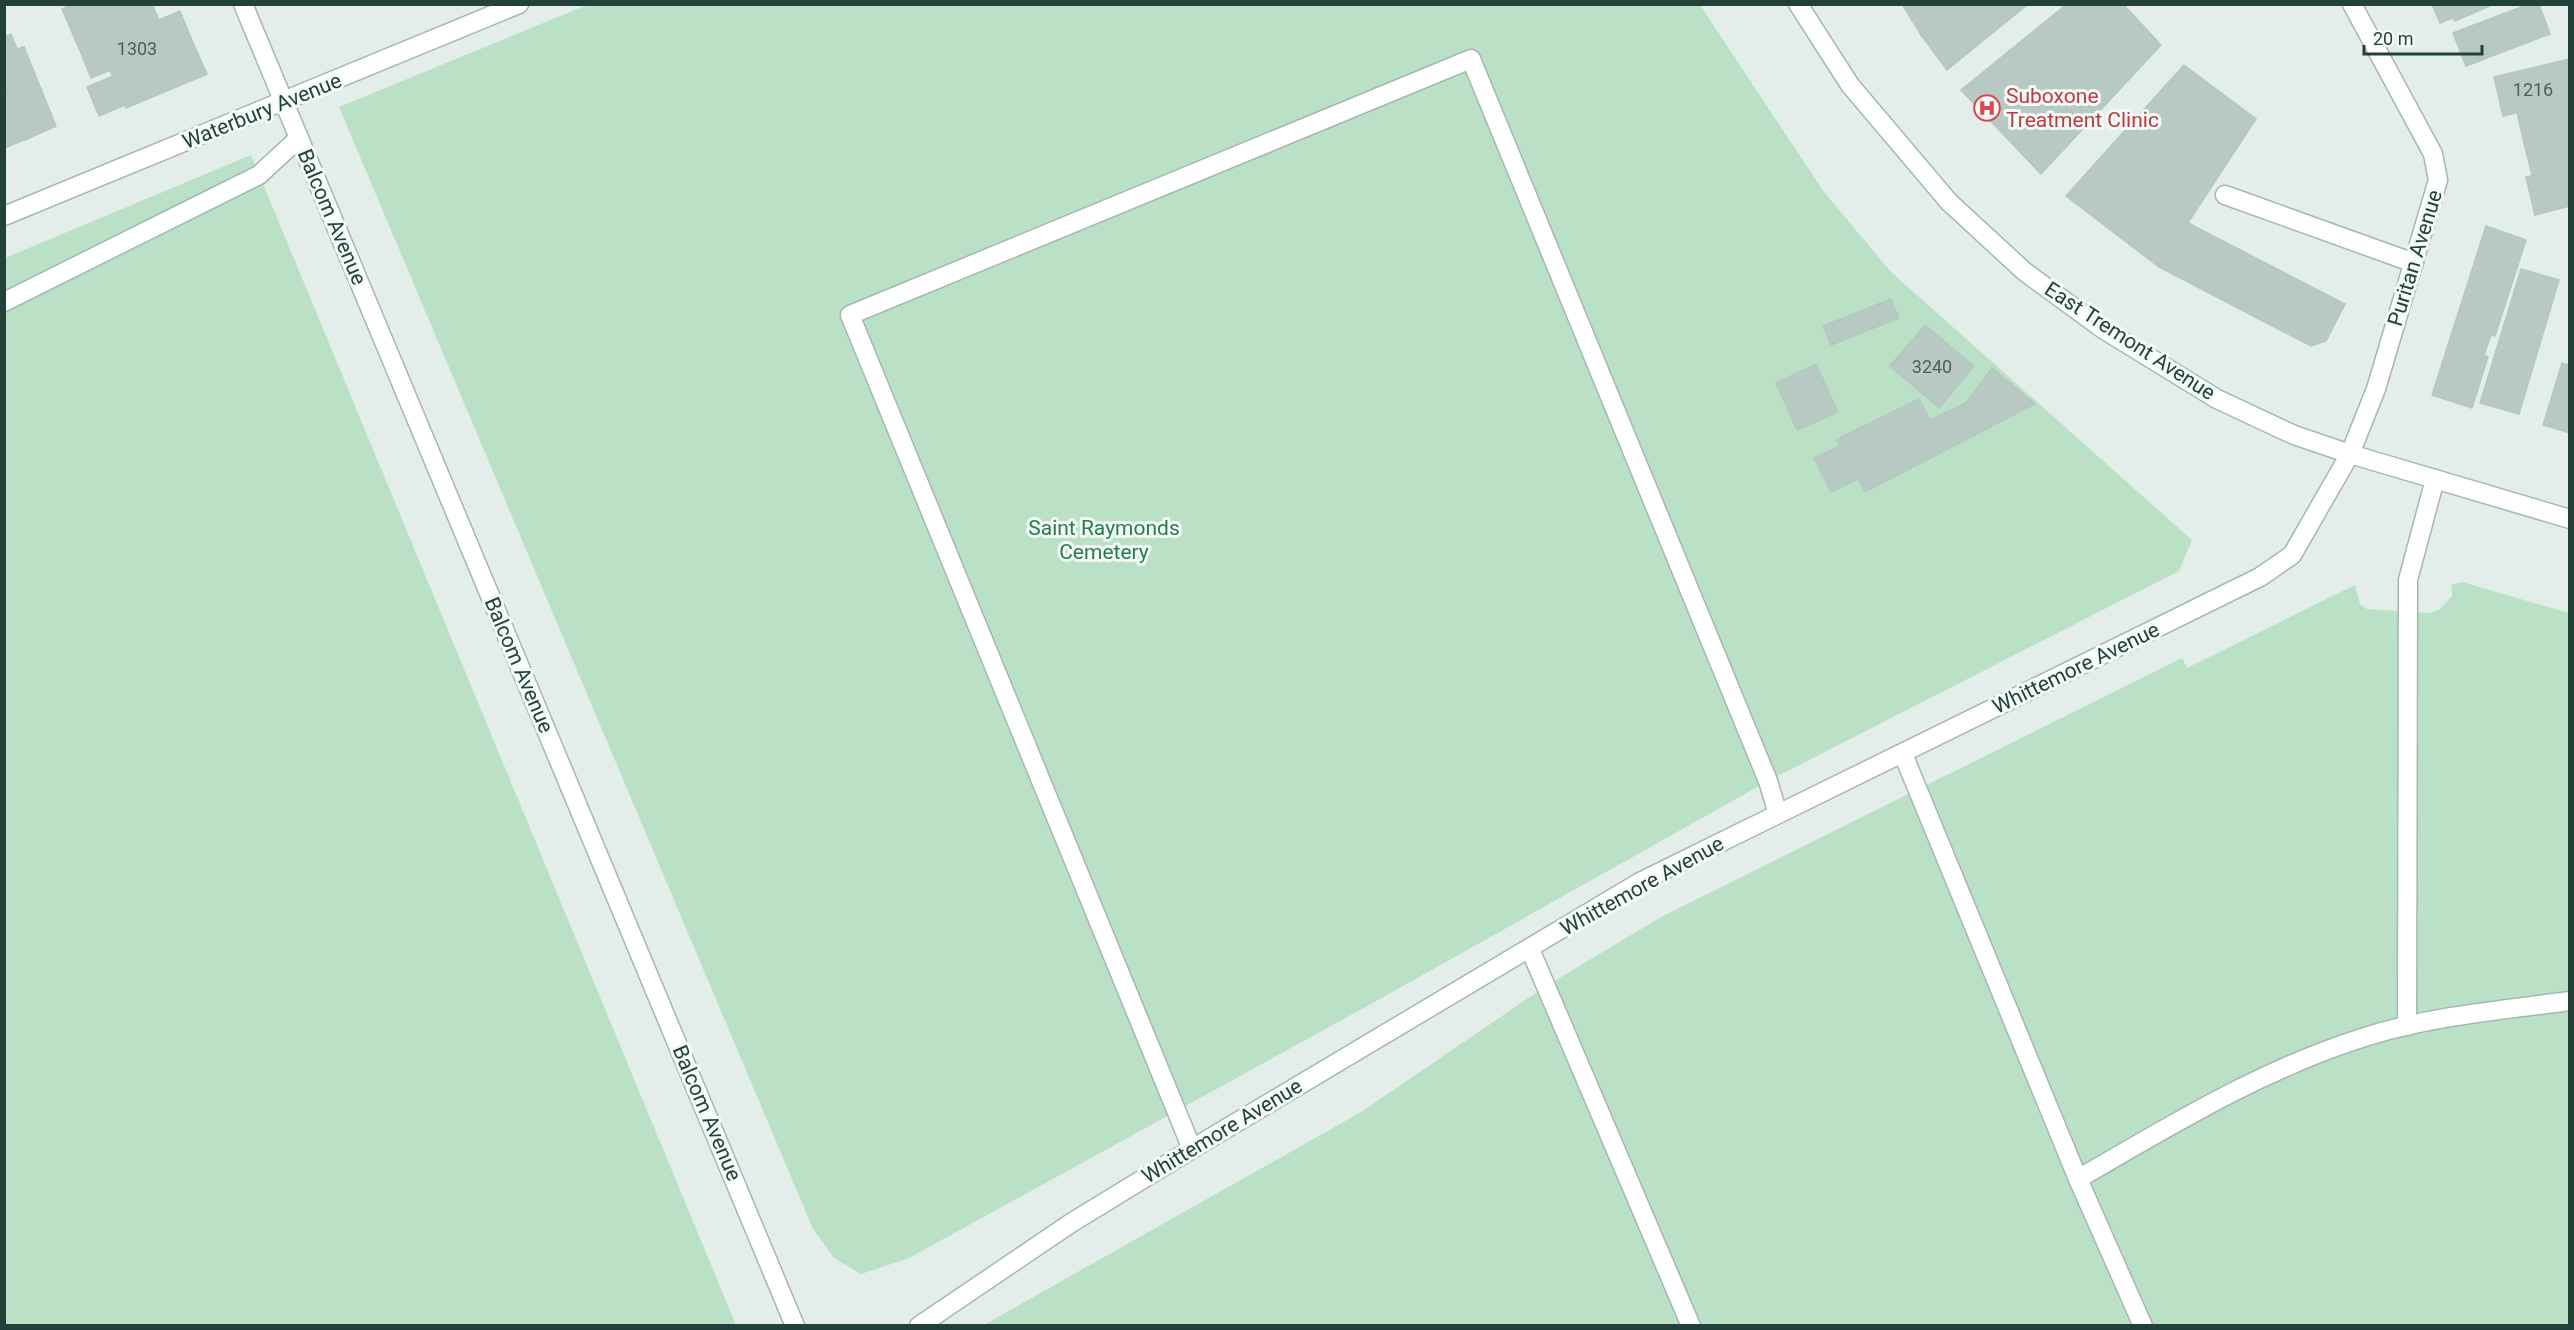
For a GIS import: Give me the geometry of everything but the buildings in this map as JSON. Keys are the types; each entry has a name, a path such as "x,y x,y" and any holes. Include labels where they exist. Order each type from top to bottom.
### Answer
{"street":[{"name":"Balcom Avenue","path":"243,4 795,1326"},
{"name":"Waterbury Avenue","path":"4,216 519,4"},
{"name":"East Tremont Avenue","path":"1798,4 1850,85 1949,202 2025,272 2103,329 2217,399 2286,432 2350,454 2570,519"},
{"name":"Puritan Avenue","path":"2350,454 2376,389 2438,180 2437,163 2352,4"},
{"path":"1192,1149 850,315 1471,59 1768,781 1778,814"},
{"path":"4,302 260,175 299,138"},
{"path":"2225,195 2414,263"},
{"name":"Whittemore Avenue","path":"919,1326 1071,1223 1640,882 2273,571 2292,555 2300,544 2350,454"},
{"path":"2408,1026 2408,580 2435,479"},
{"path":"1903,754 2078,1179 2143,1326"},
{"path":"1530,950 1691,1326"},
{"path":"2078,1179 2202,1106 2273,1072 2331,1049 2408,1026 2570,1000"}],"green space":[{"name":"Saint Raymonds Cemetery","path":"587,5 1700,5 1824,192 1891,272 2192,540 2179,571 1768,781 1380,999 909,1258 861,1274 834,1258 813,1229 339,107"},
{"path":"251,155 736,1325 5,1326 5,258"},
{"path":"2462,582 2569,613 2569,1325 982,1326 1361,1112 1546,986 1661,917 2182,658 2187,668 2355,585 2360,604 2367,609 2430,613 2440,609 2452,596 2451,585"}],"place":[{"name":"Suboxone Treatment Clinic","path":"1987,108"}]}
